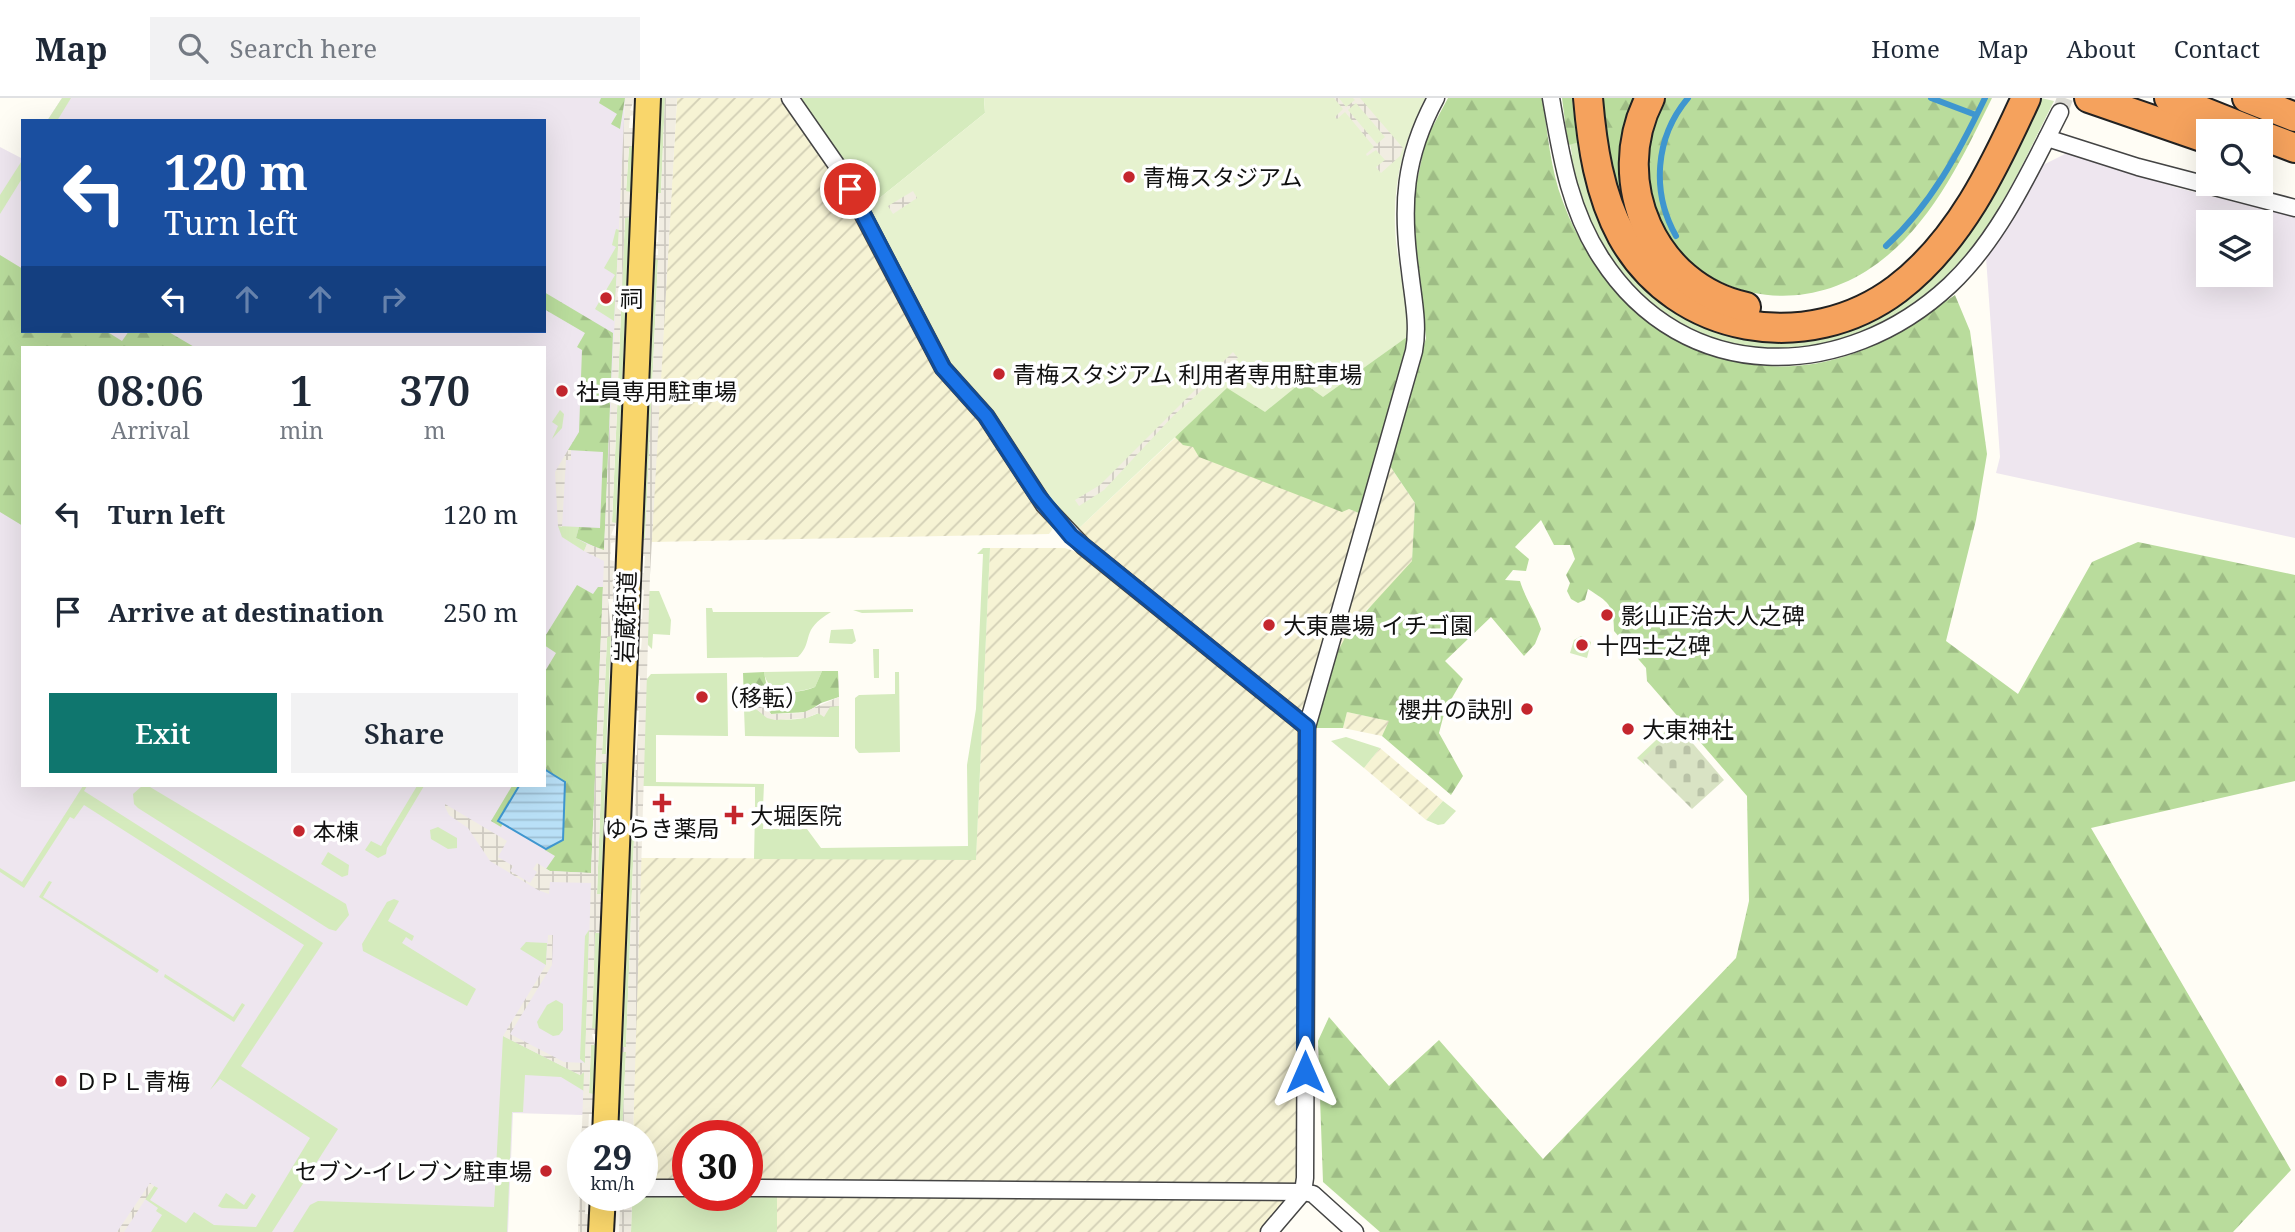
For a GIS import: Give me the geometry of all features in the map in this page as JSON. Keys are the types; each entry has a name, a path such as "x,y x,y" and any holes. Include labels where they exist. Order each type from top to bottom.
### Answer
{"highway":[{"path":"1588,98 1594,152 1605,196 1621,234 1642,265 1675,295 1702,312 1747,326 1778,330 1812,327 1848,317 1884,298 1924,265 1973,200 2026,98"},
{"path":"1650,98 1636,134 1633,177 1640,211 1654,243 1676,270 1712,295 1737,305 1788,312 1822,306 1854,294 1886,274 1912,251 1954,199 2007,98"},
{"path":"2089,98 2196,135"},
{"path":"2169,98 2222,119"},
{"path":"2247,98 2295,117"},
{"path":"2273,140 2295,148"},
{"path":"2273,159 2295,166"}],"main road":[{"name":"岩蔵街道","path":"606,1120 648,98"},
{"path":"601,1232 602,1211"}],"street":[{"path":"790,98 838,167 943,368 986,416 1044,505 1071,536 1307,727"},
{"path":"1269,1232 1303,1192 1307,727 1414,351 1417,325 1407,245 1405,191 1414,148 1436,98"},
{"path":"1551,98 1566,180 1573,203 1591,241 1615,277 1648,310 1673,327 1720,349 1764,358 1816,355 1853,345 1885,331 1931,301 1960,275 1986,243 2060,112"},
{"path":"2047,138 2138,167 2295,208"},
{"path":"763,1188 1303,1192 1313,1194 1355,1232"}],"shaded area":[{"path":"62,98 625,98 583,1115 513,1113 508,1232 0,1232 0,147 21,158 21,333 546,333 546,119 48,119"},
{"path":"625,98 635,98 630,110 634,111 634,115 630,116 629,128 634,128 633,146 629,147 626,191 631,192 630,217 625,218 618,382 622,383 622,388 618,389 612,522 616,523 611,535 616,536 615,542 611,543 610,560 614,561 613,599 608,599 611,636 607,637 602,754 606,754 606,763 602,763 597,894 601,894 600,933 595,933 592,1028 596,1029 596,1034 592,1034 595,1045 591,1045 589,1093 594,1094 593,1114 589,1114 589,1120 582,1120 584,1072 580,1075 503,1036 546,965 548,935 553,935 552,965 510,1034 564,1062 585,1063 591,883 550,882 549,894 538,890 490,861 468,828 449,815 445,804 507,841 498,857 513,866 510,871 530,883 537,872 533,869 537,863 550,871 591,873 604,561 584,551 587,544 604,550"},
{"path":"665,98 677,98 650,575 633,1120 623,1120 626,1052 621,1052 622,1047 626,1047 634,838 630,835 631,817 635,816 636,777 632,776 633,770 637,770 637,764 633,764 633,756 637,755 639,711 635,710 636,691 640,690 640,676 636,675 637,650 641,649 642,638 638,638 638,619 642,619 644,590 640,589 640,573 644,573 645,556 641,556 642,539 645,539 658,260 654,259 654,255 658,255 658,249 654,248 655,242 658,242 660,200 657,199 657,193 661,193"},
{"path":"677,98 782,98 812,137 981,421 1054,527 1049,534 651,542"},
{"path":"1334,98 1339,98 1346,107 1355,100 1353,98 1360,98 1403,148 1400,156 1381,173 1376,167 1385,160 1376,150 1367,156 1374,147 1345,112 1337,119 1335,117 1343,109","holes":["1356,103 1385,137 1377,144 1348,110"]},
{"path":"2069,152 2196,192 2196,196 2210,196 2267,210 2196,210 2196,287 2273,287 2273,212 2295,217 2295,538 1996,473 2000,457 1986,257 2037,168"},
{"path":"913,191 917,198 893,214 888,206"},
{"path":"1233,352 1238,358 1173,416 1104,490 1079,506 1075,500 1100,485"},
{"path":"1177,436 1361,514 1304,708 1295,710 1075,532"},
{"path":"568,450 571,450 571,460 566,460 562,527 558,526 555,472"},
{"path":"1390,466 1415,503 1412,562 1386,593 1367,609 1335,657"},
{"path":"990,548 1065,548 1082,554 1299,730 1298,1179 1292,1185 763,1183 763,1120 672,1120 672,1183 658,1183 658,1120 633,1120 639,858 976,859"},
{"path":"839,697 839,706 830,707 824,717 818,713 807,718 775,720 767,718 756,709 744,709 744,702 760,699 771,714 802,713"},
{"path":"1347,712 1390,721 1382,736 1343,728"},
{"path":"1380,748 1443,801 1426,820 1364,768"},
{"path":"150,1183 154,1186 124,1232 117,1232"},
{"path":"777,1194 1280,1197 1286,1202 1259,1232 777,1232"},
{"path":"579,1211 585,1211 585,1214 589,1214 588,1232 578,1232"},
{"path":"620,1211 632,1211 631,1232 619,1232"}],"green space":[{"path":"62,98 71,98 58,119 48,119"},
{"path":"601,98 625,98 620,129 611,124 617,114 599,103"},
{"path":"661,98 665,98 661,193 657,193"},
{"path":"797,98 984,98 985,113 866,209 833,145"},
{"path":"984,98 1426,98 1410,134 1396,191 1395,230 1407,337 1323,397 1302,382 1265,412 1227,388 1075,532 1043,494 948,365 866,209 985,113"},
{"path":"1448,98 1542,98 1552,164 1563,202 1582,244 1608,281 1640,312 1676,338 1716,356 1758,365 1803,365 1849,355 1891,336 1955,295 1970,331 1987,454 1976,520 1946,641 2018,694 2092,562 2138,542 2295,575 2295,781 2091,828 2291,1170 2233,1232 1380,1232 1323,1182 1318,1041 1329,1017 1389,1086 1439,1040 1543,1159 1736,958 1749,901 1747,796 1647,681 1646,668 1614,631 1609,605 1588,589 1585,600 1578,603 1571,599 1567,591 1570,583 1566,575 1575,559 1570,545 1554,545 1541,520 1515,547 1529,559 1526,571 1513,570 1505,580 1520,581 1541,629 1535,644 1524,656 1491,617 1445,661 1463,679 1445,710 1439,733 1463,776 1451,795 1382,736 1389,721 1347,712 1343,728 1316,728 1335,657 1349,630 1412,561 1415,503 1390,466 1426,338 1416,255 1414,195 1426,139"},
{"path":"1562,98 1572,98 1577,143 1568,145"},
{"path":"1572,98 1576,109 1583,166 1597,213 1610,243 1645,288 1677,313 1714,330 1753,340 1793,342 1833,337 1871,323 1905,300 2005,173 2041,98 2054,101 1994,216 1964,257 1946,276 1906,308 1863,331 1818,345 1772,348 1728,342 1685,325 1645,297 1611,258 1596,234 1585,208 1569,156 1572,155 1570,144 1577,143"},
{"path":"1598,98 1639,98 1637,228 1630,231 1619,208"},
{"path":"1666,98 1992,98 1944,188 1915,229 1897,247 1878,263 1830,288 1782,296 1736,288 1697,268 1667,236 1650,196 1648,149"},
{"path":"629,146 633,146 631,192 626,192"},
{"path":"21,162 21,180 0,214 0,195"},
{"path":"625,217 630,217 622,382 618,382"},
{"path":"616,229 619,230 614,321 595,309 615,275 604,268 616,247 612,245"},
{"path":"0,255 21,268 21,333 109,333 122,341 128,333 170,333 193,346 21,346 21,525 0,512"},
{"path":"654,259 658,259 645,540 642,539"},
{"path":"546,293 613,333 604,551 576,538 579,527 600,528 603,452 568,450 579,432 582,350 577,347 585,333 546,310"},
{"path":"1401,331 1407,337 1405,351 1361,514 1349,509 1342,512 1199,457 1193,447 1183,445 1172,434 1209,385"},
{"path":"618,388 622,388 616,523 612,523"},
{"path":"560,410 564,414 562,428 552,439 558,426 552,422"},
{"path":"558,526 579,527 576,538 587,544 584,551 562,537"},
{"path":"983,548 990,548 976,860 754,859 755,811 764,811 763,829 807,829 821,848 968,846 967,765 976,709 983,554 977,554"},
{"path":"577,585 593,594 598,587 603,587 591,873 546,869 555,856 545,850 563,840 565,782 546,770 546,670 556,653 546,646 546,635"},
{"path":"649,591 659,591 671,620 670,635 653,634 652,649 647,644"},
{"path":"706,608 712,608 713,612 831,612 811,630 798,657 707,658"},
{"path":"913,609 913,612 862,613 853,610"},
{"path":"853,629 856,641 852,644 829,643 831,630"},
{"path":"607,636 611,636 606,754 602,754"},
{"path":"1581,636 1591,642 1587,658 1570,653 1574,640"},
{"path":"873,649 879,649 879,678 874,678"},
{"path":"822,671 815,687 792,692 771,685 764,672"},
{"path":"822,671 838,671 839,697 821,703 807,712 771,714 763,702 744,702 743,673 764,672 766,683 771,687 790,692 815,687"},
{"path":"895,672 899,672 900,752 859,753 855,748 855,698 859,695 895,694"},
{"path":"727,673 728,736 656,735 656,782 764,784 763,807 755,807 755,787 642,786 646,680 651,674"},
{"path":"833,705 839,706 839,737 745,736 744,709 756,709 775,718 795,719 815,715"},
{"path":"1671,726 1674,730 1643,759 1645,765 1637,758"},
{"path":"1678,726 1724,780 1692,809 1642,759"},
{"path":"1346,737 1380,748 1364,768 1331,741"},
{"path":"602,762 606,763 601,894 597,894"},
{"path":"82,787 86,787 84,791 323,943 241,1066 338,1129 272,1232 151,1232 162,1215 156,1211 158,1208 145,1199 154,1186 158,1188 150,1200 186,1223 194,1212 214,1225 256,1227 310,1138 220,1079 210,1090 304,945 84,805 74,819 70,817 24,888 0,872 0,868 22,882"},
{"path":"141,787 150,787 346,904 349,915 336,931 329,929 138,808 134,804 133,794"},
{"path":"416,787 423,787 386,854 378,858 365,850 371,841 381,846"},
{"path":"511,787 518,787 499,820 503,823 501,827 491,821"},
{"path":"1443,801 1456,811 1444,824 1438,825 1426,820"},
{"path":"438,827 457,838 457,848 448,849 431,839 430,830"},
{"path":"630,837 634,838 626,1047 622,1047"},
{"path":"328,852 349,865 348,875 342,877 321,864"},
{"path":"49,881 52,882 43,897 159,970 157,973 39,897"},
{"path":"394,899 399,901 388,921 414,936 412,941 406,937 402,943 476,989 467,1006 363,951 362,944 387,902"},
{"path":"589,930 585,1063 580,1059 585,936"},
{"path":"595,933 600,933 596,1029 592,1029"},
{"path":"526,942 547,943 546,965 520,949"},
{"path":"165,974 233,1017 242,1003 245,1005 234,1022 164,977"},
{"path":"556,1000 563,1004 563,1030 559,1035 553,1036 539,1028 537,1022 547,1005"},
{"path":"503,1036 580,1075 584,1072 584,1091 561,1077 525,1075 523,1112 512,1112 507,1232 293,1232 310,1205 318,1201 494,1207"},
{"path":"591,1045 595,1045 594,1094 589,1094"},
{"path":"621,1052 626,1052 623,1120 619,1120"},
{"path":"226,1193 244,1205 252,1193 256,1196 247,1209 222,1208 218,1206"},
{"path":"763,1194 777,1194 777,1232 631,1232 632,1211 658,1211 658,1195 672,1195 672,1211 763,1211"}],"water":[{"path":"546,770 565,782 563,840 546,849 498,821 518,787 546,787"}],"waterway":[{"path":"1676,236 1663,201 1660,165 1669,130 1688,98"},
{"path":"1931,98 1976,115"},
{"path":"1886,246 1917,213 1943,177 1985,98"}],"tunnel":[{"path":"2060,112 2065,98"}],"place":[{"name":"青梅スタジアム","path":"1129,177"},
{"name":"祠","path":"606,298"},
{"name":"青梅スタジアム 利用者専用駐車場","path":"999,374"},
{"name":"社員専用駐車場","path":"562,391"},
{"name":"影山正治大人之碑","path":"1607,615"},
{"name":"大東農場 イチゴ園","path":"1269,625"},
{"name":"十四士之碑","path":"1582,645"},
{"name":"（移転）","path":"702,697"},
{"name":"櫻井の訣別","path":"1527,709"},
{"name":"大東神社","path":"1628,729"},
{"name":"ゆらき薬局","path":"662,803"},
{"name":"大堀医院","path":"734,815"},
{"name":"本棟","path":"299,831"},
{"name":"ＤＰＬ青梅","path":"61,1081"},
{"name":"セブン-イレブン駐車場","path":"546,1171"}],"route":[{"path":"850,189 943,368 986,416 1044,505 1071,536 1307,727 1305,1072"}]}
